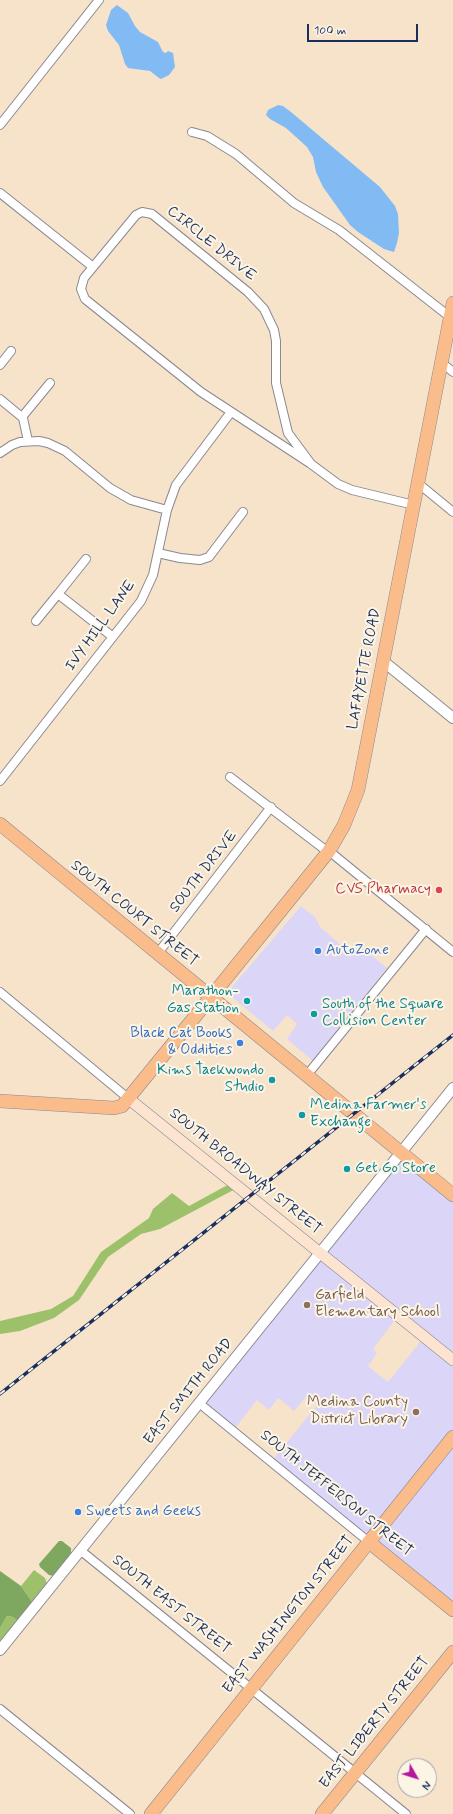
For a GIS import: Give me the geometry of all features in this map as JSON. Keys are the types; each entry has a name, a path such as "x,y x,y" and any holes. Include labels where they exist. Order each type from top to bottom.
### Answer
{"main road":[{"name":"LAFAYETTE ROAD","path":"129,1099 329,852 346,819 358,790 419,484 453,303"},
{"name":"SOUTH COURT STREET","path":"0,824 453,1195"},
{"path":"0,1102 114,1108 122,1106 129,1099"},
{"name":"SOUTH BROADWAY STREET","path":"129,1099 453,1360"},
{"name":"EAST WASHINGTON STREET","path":"151,1814 453,1437"},
{"name":"SOUTH JEFFERSON STREET","path":"369,1542 453,1610"},
{"name":"EAST LIBERTY STREET","path":"322,1814 453,1652"}],"street":[{"path":"0,125 99,0"},
{"path":"192,132 207,136 236,154 294,203 345,235 450,317"},
{"path":"0,193 93,268"},
{"name":"CIRCLE DRIVE","path":"311,464 288,433 276,383 276,341 274,330 264,309 252,296 152,214 147,212 136,215 132,218 82,284 82,294 85,299 201,392 311,464 338,484 352,490 414,505"},
{"path":"0,365 11,351"},
{"path":"442,363 453,372"},
{"path":"22,417 50,383"},
{"path":"0,399 22,417 28,441"},
{"name":"IVY HILL LANE","path":"0,781 141,601 153,575 167,510 173,491 181,476 231,412"},
{"path":"0,453 12,445 28,441 39,441 57,446 115,491 131,500 167,510"},
{"path":"419,484 453,512"},
{"path":"158,553 180,558 200,560 209,558 243,512"},
{"path":"36,621 86,559"},
{"path":"58,594 113,637"},
{"path":"383,662 453,718"},
{"path":"230,777 329,852 453,952"},
{"name":"SOUTH DRIVE","path":"158,953 271,807"},
{"path":"307,1075 426,929"},
{"name":"SOUTH BROADWAY STREET","path":"0,992 129,1099"},
{"name":"EAST SMITH ROAD","path":"0,1650 453,1088"},
{"name":"SOUTH JEFFERSON STREET","path":"199,1403 369,1542"},
{"name":"SOUTH EAST STREET","path":"80,1550 406,1814"},
{"path":"0,1709 130,1814"}],"shaded area":[{"path":"301,906 315,917 320,927 348,951 359,945 387,968 313,1061 287,1039 297,1024 287,1015 273,1031 232,997 232,987"},
{"path":"401,1153 453,1195 453,1610 271,1462 317,1405 306,1397 294,1411 278,1398 269,1410 257,1400 233,1431 199,1403","holes":["398,1316 424,1337 388,1382 368,1366 377,1353 373,1349"]}],"green space":[{"path":"233,1182 239,1187 160,1229 141,1234 108,1257 79,1300 54,1318 20,1331 0,1334 0,1321 51,1309 73,1296 101,1252 149,1218 153,1209 172,1193 189,1206"},
{"path":"59,1541 62,1541 71,1548 71,1553 54,1576 49,1575 40,1567 39,1564"},
{"path":"34,1570 45,1578 47,1584 32,1602 21,1586"},
{"path":"0,1571 21,1586 32,1602 17,1620 13,1617 7,1616 0,1628"},
{"path":"7,1616 13,1617 17,1620 0,1642 0,1628"}],"water":[{"path":"117,5 128,13 140,32 158,42 163,52 166,53 168,51 173,53 175,67 169,75 161,79 150,71 128,68 125,64 119,45 108,31 106,25 111,10"},
{"path":"278,105 283,106 291,112 380,187 395,206 398,214 399,233 394,252 384,249 350,225 323,187 316,172 313,157 307,147 286,128 266,115 268,110"}],"railway":[{"path":"0,1394 453,1035"}],"place":[{"name":"CVS Pharmacy","path":"439,890"},
{"name":"AutoZone","path":"318,951"},
{"name":"Marathon- Gas Station","path":"247,1001"},
{"name":"South of the Square Collision Center","path":"314,1014"},
{"name":"Black Cat Books & Oddities","path":"240,1043"},
{"name":"Kims Taekwondo Studio","path":"272,1080"},
{"name":"Medina Farmer's Exchange","path":"302,1115"},
{"name":"Get Go Store","path":"347,1169"},
{"name":"Garfield Elementary School","path":"307,1305"},
{"name":"Medina County District Library","path":"416,1412"},
{"name":"Sweets and Geeks","path":"78,1512"}]}
